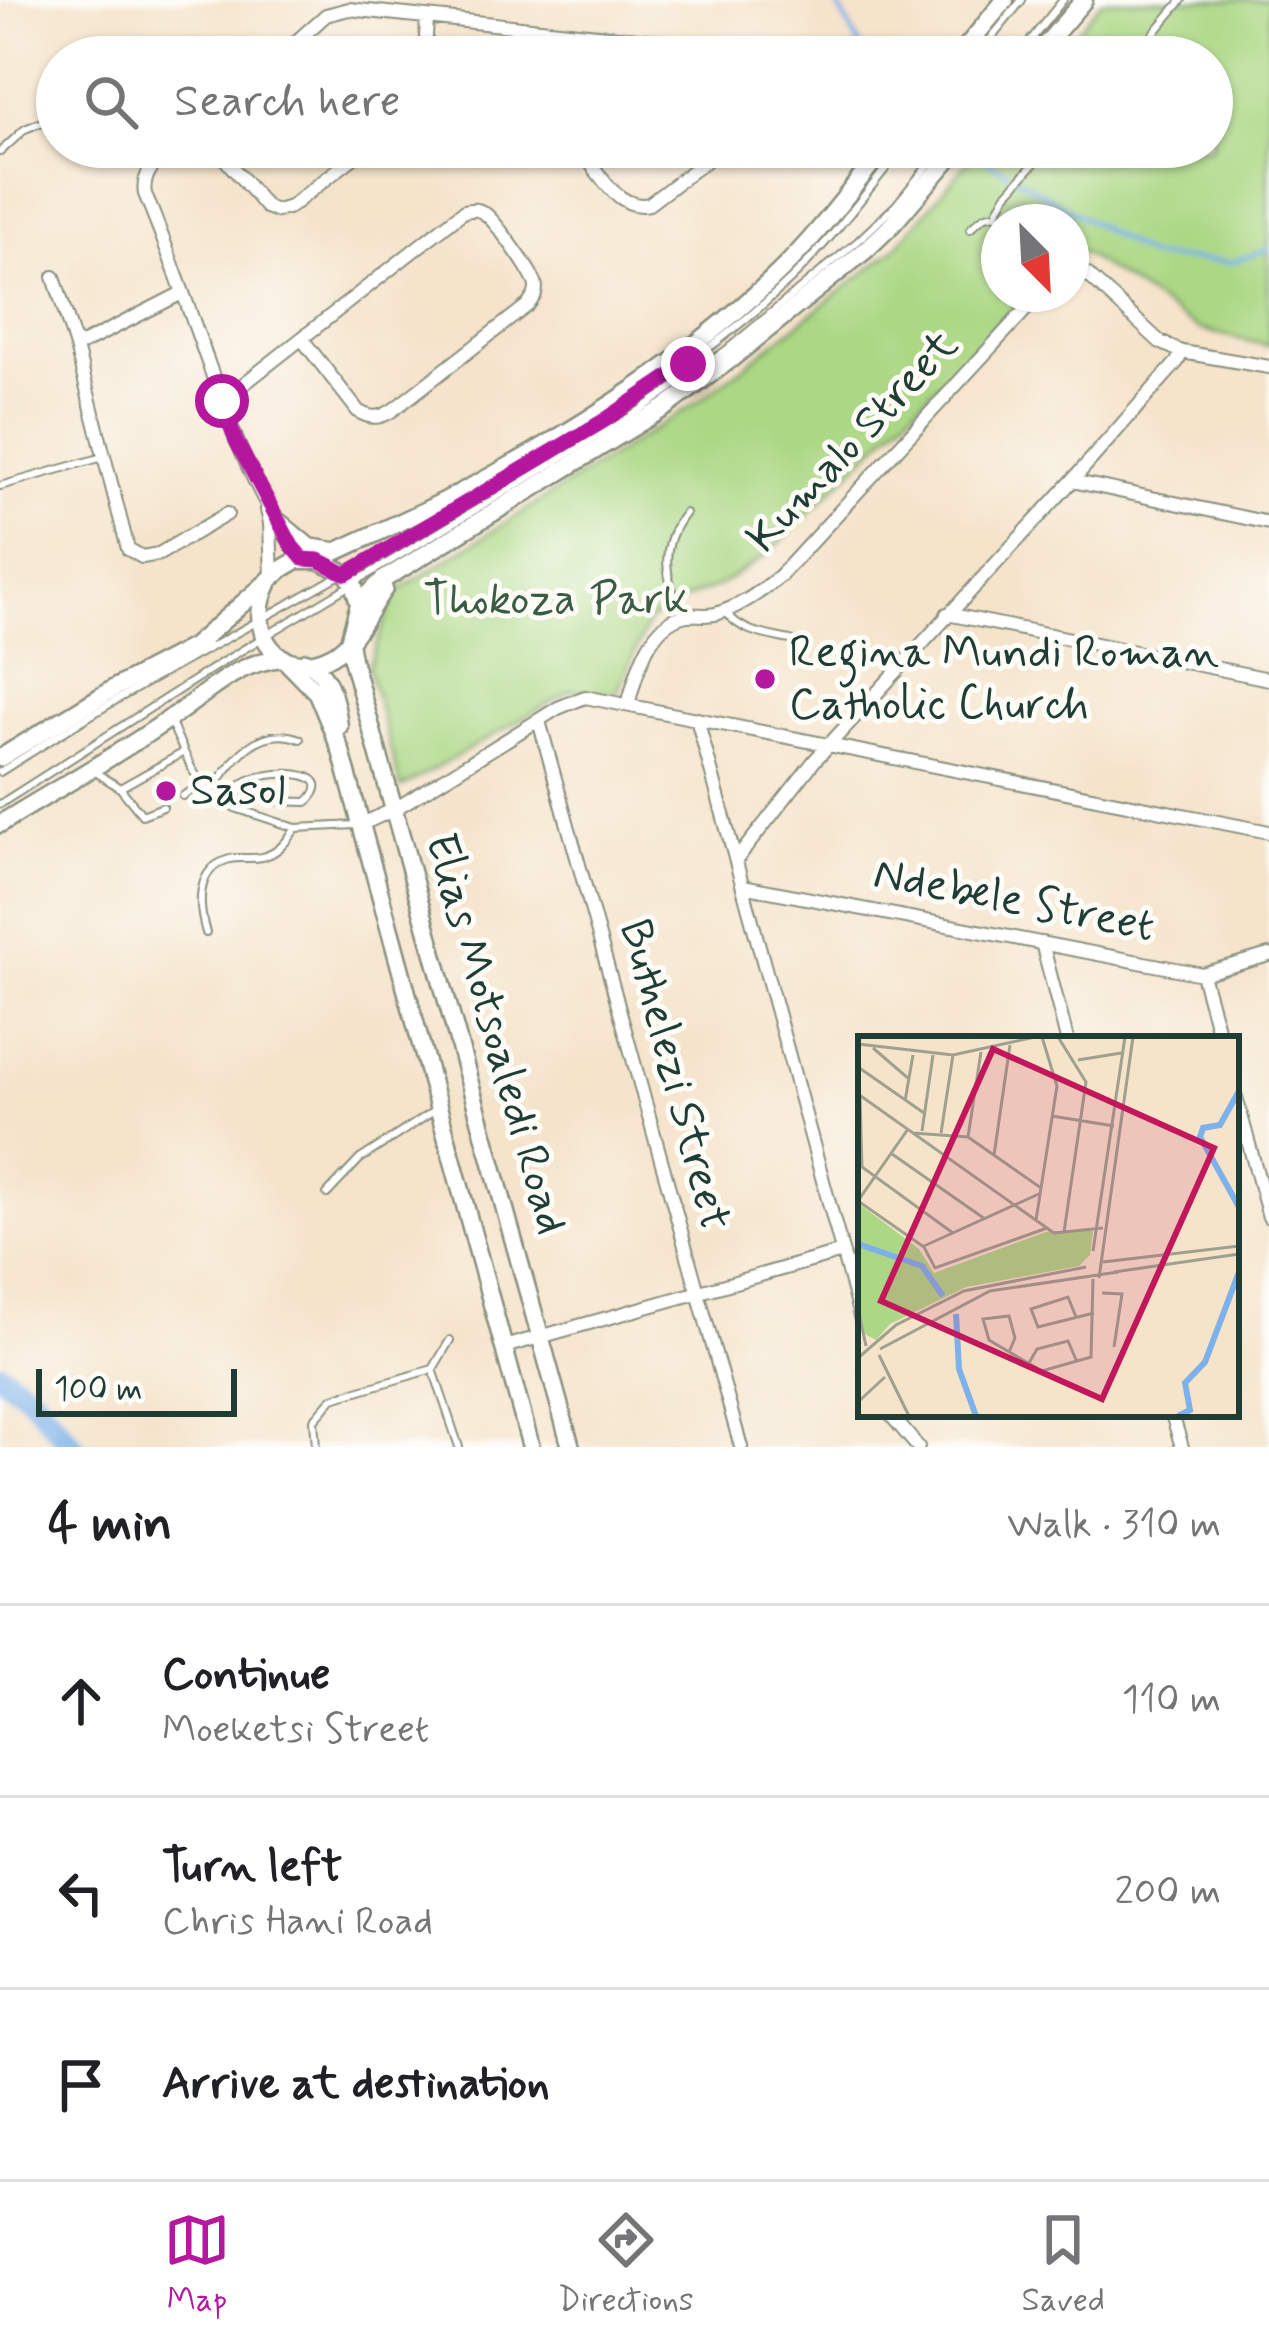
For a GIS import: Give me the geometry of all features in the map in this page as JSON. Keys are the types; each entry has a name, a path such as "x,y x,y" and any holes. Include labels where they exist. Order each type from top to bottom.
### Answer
{"main road":[{"path":"975,36 1005,0"},
{"path":"1053,36 1084,0"},
{"path":"194,646 290,563 338,550 476,484 677,357 796,256 877,168"},
{"path":"349,641 359,604 383,580 666,407 731,359 867,249 934,168"},
{"path":"279,522 309,547 338,550"},
{"path":"311,560 350,579 359,604"},
{"path":"0,824 169,720 233,671 267,659 306,662 328,657 349,641 383,591 409,564"},
{"path":"0,758 116,687 220,632 260,602 272,578"},
{"path":"260,602 261,630 284,658"},
{"name":"Elias Motsoaledi Road","path":"349,641 571,1447"},
{"name":"Elias Motsoaledi Road","path":"284,658 317,693 340,751 531,1447"},
{"name":"Elias Motsoaledi Road","path":"306,662 318,668 335,698 340,751"},
{"path":"436,1103 468,1070"}],"street":[{"path":"301,36 331,13 360,9 604,36"},
{"path":"427,36 428,17"},
{"path":"549,36 550,30"},
{"path":"149,168 145,194 236,441 279,522 311,560"},
{"path":"232,168 263,205 277,211 290,207 340,168"},
{"path":"596,168 626,203 637,207 649,204 696,168"},
{"path":"222,401 468,210 486,214 536,282 528,305 383,417 358,412 302,339"},
{"path":"1089,276 1160,342 1182,352 1269,367"},
{"path":"54,277 125,544 133,554 149,558 227,514"},
{"path":"76,347 182,293"},
{"name":"Kumalo Street","path":"684,615 716,614 780,576 1023,312"},
{"path":"736,860 829,746 1072,481 1182,352"},
{"path":"1072,481 1269,523"},
{"path":"264,497 272,578"},
{"path":"947,614 1269,679"},
{"path":"628,705 648,647 671,621 684,615"},
{"path":"360,825 395,809 567,703 585,697 1269,832"},
{"path":"697,719 858,1309"},
{"name":"Buthelezi Street","path":"538,721 741,1447"},
{"name":"Ndebele Street","path":"743,886 1202,974 1269,955"},
{"path":"1042,944 1066,1036"},
{"path":"1202,974 1219,1036"},
{"path":"1239,1108 1269,1217"},
{"path":"504,1347 842,1252"},
{"path":"893,1417 918,1447"},
{"path":"1173,1417 1182,1447"}],"lane":[{"path":"993,36 1022,0"},
{"path":"1034,36 1063,0"},
{"path":"1152,36 1182,0"},
{"path":"0,152 36,125"},
{"path":"0,772 138,687 261,630 350,579 605,420 722,340 794,276 880,168"},
{"path":"0,804 261,630 633,415 724,351 858,241 934,168"},
{"path":"1002,204 1030,168"},
{"path":"970,229 981,219"},
{"path":"0,486 103,457"},
{"path":"684,615 673,596 666,564 670,540 686,513"},
{"path":"725,610 731,620 748,630 794,641"},
{"path":"169,720 202,784 231,807 296,828 360,825"},
{"path":"211,792 243,750 255,742 279,734 300,739"},
{"path":"120,788 184,752"},
{"path":"90,768 120,788 142,815 163,807"},
{"path":"264,775 305,775 315,782 315,794 307,802 271,801 249,793 231,807 242,784 264,775"},
{"path":"183,796 202,784"},
{"path":"206,933 200,912 201,888 208,873 229,859 272,854 296,828"},
{"path":"327,1194 360,1160 436,1103"},
{"path":"316,1447 314,1420 333,1398 433,1369 451,1340"},
{"path":"433,1369 458,1447"}],"green space":[{"name":"Thokoza Park","path":"1103,0 1269,0 1269,346 1199,329 1089,257 1089,204 981,204 981,312 1010,312 768,554 717,587 649,620 616,695 572,690 401,788 368,667 396,592 699,401 894,250 962,168 1233,168 1233,36 1073,36"}],"waterway":[{"path":"835,0 855,36"},
{"path":"1000,168 1150,257 1232,262 1269,249"},
{"path":"0,1374 31,1396 73,1447"}],"place":[{"name":"Regina Mundi Roman Catholic Church","path":"765,679"},
{"name":"Sasol","path":"166,791"}],"route":[{"path":"222,401 236,441 292,546 303,559 319,560 346,574 605,420 688,364"}]}
